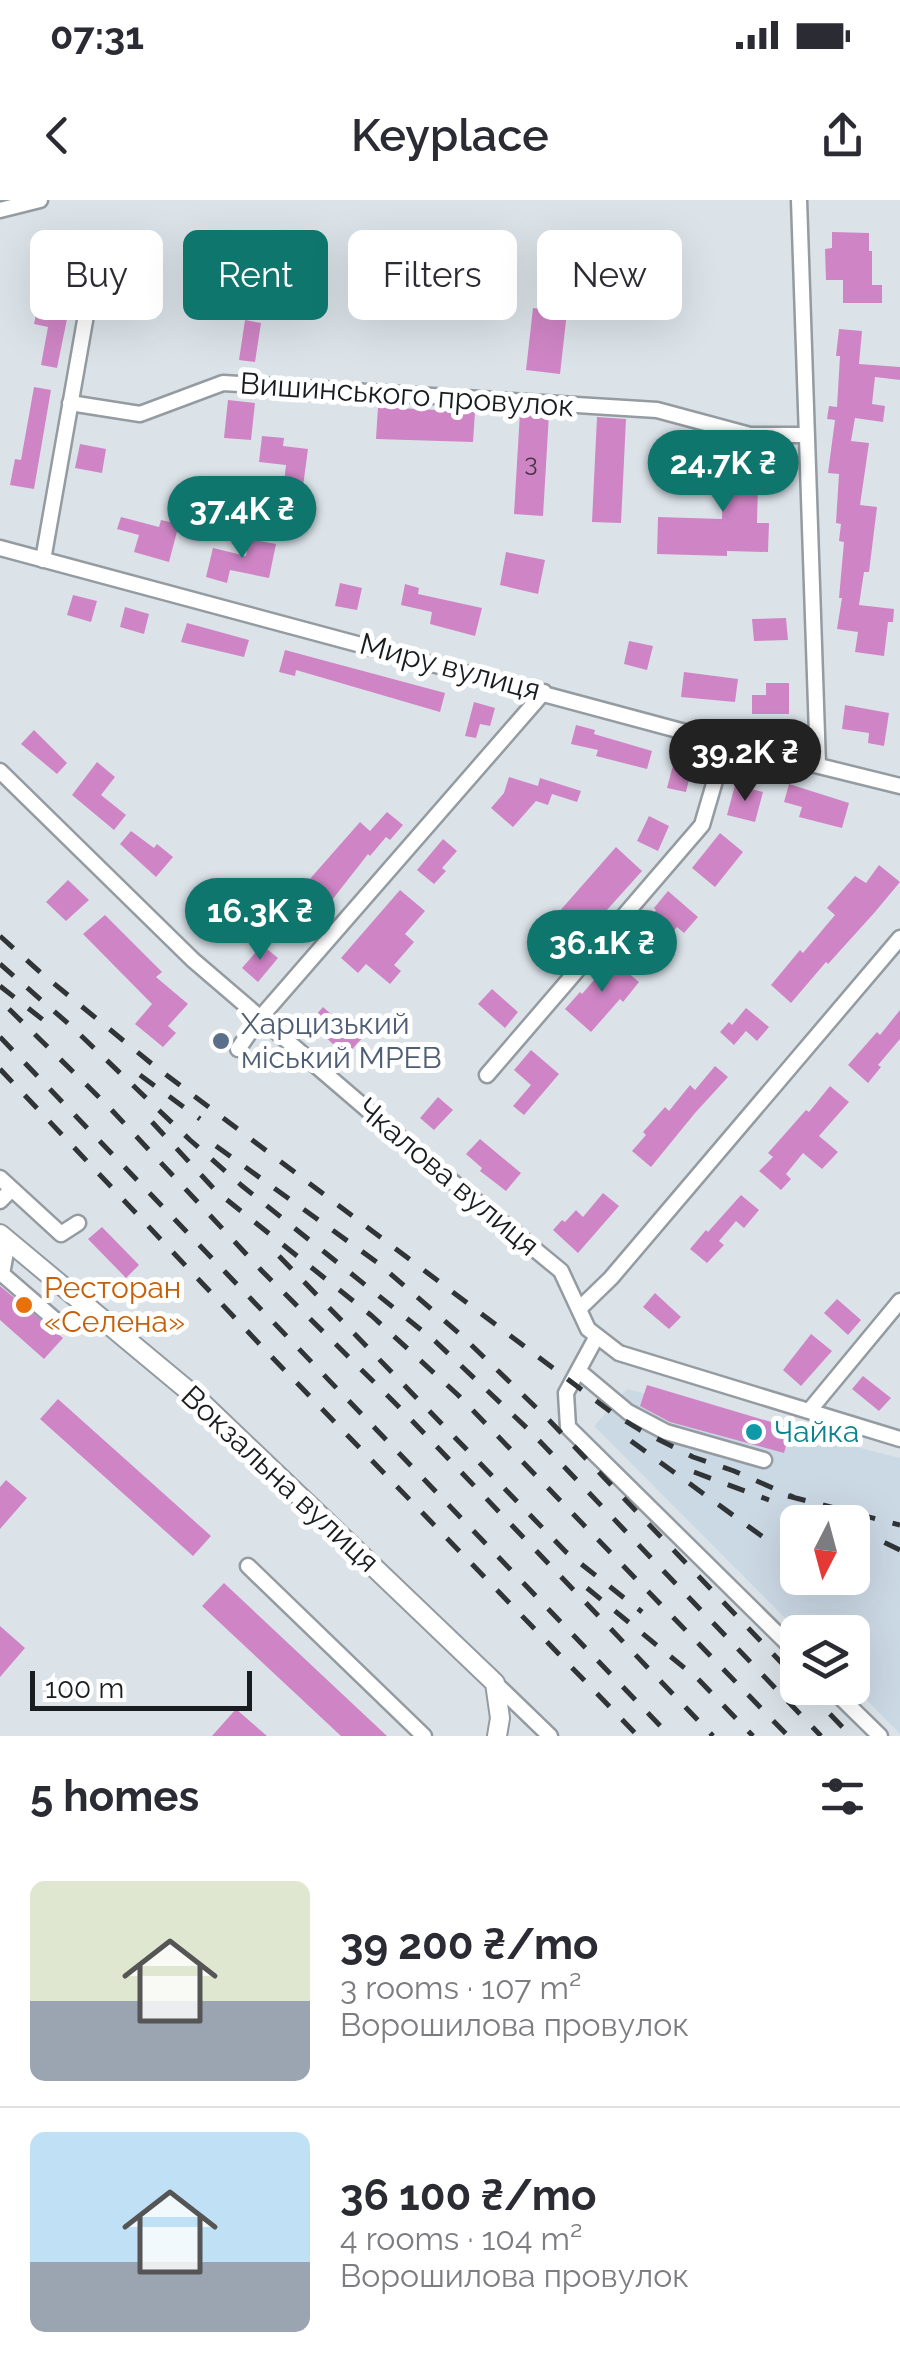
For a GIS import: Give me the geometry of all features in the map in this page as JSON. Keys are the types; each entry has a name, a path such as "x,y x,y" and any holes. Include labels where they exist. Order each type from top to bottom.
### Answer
{"main road":[{"name":"Вокзальна вулиця","path":"4,1237 196,1398 494,1683"},
{"path":"494,1683 500,1718 497,1736"}],"street":[{"path":"0,210 40,200"},
{"path":"799,200 818,765"},
{"path":"42,560 84,320"},
{"name":"Вишинського провулок","path":"70,403 140,414 222,383 657,410 750,435 807,436"},
{"name":"Миру вулиця","path":"0,548 900,786"},
{"path":"238,1050 260,1018 544,692"},
{"path":"487,1075 702,826 726,743"},
{"name":"Чкалова вулиця","path":"0,771 194,960 426,1160 561,1270 588,1329 618,1353 900,1438"},
{"path":"579,1310 612,1278 900,938"},
{"path":"0,1178 61,1234 78,1222"},
{"path":"0,1200 12,1189"},
{"path":"4,1237 2,1274 60,1324 92,1310"},
{"path":"810,1411 900,1301"},
{"path":"597,1336 566,1393 568,1427 780,1636"},
{"path":"578,1371 628,1412 666,1432 764,1460"},
{"path":"248,1566 424,1736"},
{"name":"Вокзальна вулиця","path":"494,1683 550,1736"},
{"path":"848,1705 880,1736"}],"shaded area":[{"path":"627,1389 900,1458 900,1734 870,1703 870,1615 782,1615 594,1426"}],"building":[{"path":"832,232 869,233 872,285 882,285 882,303 843,303 843,280 826,280 825,249 832,248"},
{"path":"533,308 537,308 537,320 566,320 560,374 526,370"},
{"path":"35,320 67,320 57,368 41,365 48,327 34,324"},
{"path":"245,320 261,323 255,362 239,360"},
{"path":"839,329 862,331 859,364 900,367 900,380 875,377 872,404 885,406 883,422 855,418 851,441 869,443 860,505 877,507 869,572 864,572 859,605 894,609 893,622 888,622 884,656 855,652 858,632 837,629 844,542 839,541 841,524 836,523 839,474 828,473 835,420 827,419 829,406 837,407"},
{"path":"34,387 51,390 34,489 10,485 15,459 21,460"},
{"path":"228,400 255,403 251,440 224,438"},
{"path":"378,407 475,412 473,442 376,439"},
{"path":"520,412 549,414 543,516 514,514"},
{"path":"597,417 626,419 621,523 592,522"},
{"path":"262,436 284,438 283,446 308,449 302,494 283,492 286,465 259,462"},
{"path":"80,444 106,449 102,473 75,468"},
{"path":"724,445 759,446 757,523 769,523 768,552 727,551 727,556 657,554 658,517 722,519"},
{"path":"121,517 159,527 161,520 179,524 169,562 134,552 139,535 117,529"},
{"path":"249,539 276,544 269,578 230,570 227,583 206,577 213,548 246,556"},
{"path":"506,552 545,560 538,594 500,585"},
{"path":"340,583 362,588 357,610 335,606"},
{"path":"405,584 419,588 418,594 482,608 475,636 430,624 432,612 401,605"},
{"path":"73,595 97,601 91,622 67,615"},
{"path":"125,607 149,614 144,634 120,627"},
{"path":"786,618 788,640 754,641 752,619"},
{"path":"187,623 249,640 244,657 181,642"},
{"path":"629,641 653,646 647,670 624,664"},
{"path":"285,650 445,693 440,712 296,670 295,676 279,672"},
{"path":"684,672 738,679 735,702 681,697"},
{"path":"766,683 789,683 789,714 752,714 752,695 766,695"},
{"path":"474,702 495,708 490,726 480,724 476,738 465,736"},
{"path":"845,705 889,713 884,746 868,743 869,733 842,729"},
{"path":"576,725 652,751 647,769 596,756 598,750 571,744"},
{"path":"34,730 67,763 57,774 21,744"},
{"path":"676,754 694,759 686,792 667,788"},
{"path":"97,762 115,777 101,795 126,815 114,830 72,795"},
{"path":"509,777 538,786 540,778 581,791 577,802 552,794 548,805 536,801 513,827 491,808 504,793"},
{"path":"789,784 849,803 842,828 799,817 802,807 784,802"},
{"path":"735,785 763,792 755,822 727,815"},
{"path":"387,812 403,825 390,840 386,837 368,854 332,900 309,880 360,822 370,831"},
{"path":"649,816 669,826 658,851 637,841"},
{"path":"131,831 173,857 156,877 120,844"},
{"path":"720,833 743,852 715,887 692,868"},
{"path":"443,839 457,851 434,884 417,870"},
{"path":"616,847 642,871 562,960 540,941 561,916 558,913"},
{"path":"879,865 900,882 791,1003 771,985 835,915 827,908 855,876 866,883"},
{"path":"68,880 89,900 66,921 46,902"},
{"path":"400,890 425,911 405,934 414,942 394,965 401,971 390,984 366,964 358,973 341,958"},
{"path":"668,891 698,917 684,933 677,927 649,959 628,941"},
{"path":"105,915 162,972 156,977 188,1004 168,1026 176,1033 163,1047 135,1024 152,1004 83,934"},
{"path":"262,945 278,958 258,982 242,968"},
{"path":"612,959 639,982 591,1032 565,1009"},
{"path":"492,989 518,1012 505,1028 478,1004"},
{"path":"323,1007 340,1022 345,1016 365,1035 346,1056 307,1025"},
{"path":"746,1008 769,1027 757,1041 746,1031 734,1045 720,1032"},
{"path":"900,1010 900,1039 868,1083 848,1065"},
{"path":"531,1050 559,1074 524,1115 513,1106 531,1085 514,1070"},
{"path":"715,1066 728,1077 651,1167 632,1151 646,1135 643,1132 665,1107 669,1111 690,1085 695,1090"},
{"path":"830,1086 849,1102 819,1136 838,1152 822,1169 803,1153 786,1174 791,1179 781,1190 759,1171 773,1157 768,1153"},
{"path":"438,1097 453,1110 434,1130 420,1118"},
{"path":"480,1139 521,1173 506,1191 466,1154"},
{"path":"603,1193 619,1206 578,1253 553,1230 576,1210 583,1217"},
{"path":"741,1195 759,1210 744,1228 736,1221 719,1241 724,1245 707,1263 690,1249"},
{"path":"102,1227 139,1265 126,1278 88,1239"},
{"path":"0,1286 63,1338 44,1359 0,1320"},
{"path":"655,1293 681,1317 669,1329 643,1307"},
{"path":"837,1299 861,1320 848,1335 824,1313"},
{"path":"811,1334 832,1351 801,1386 783,1370"},
{"path":"863,1376 891,1398 879,1411 852,1389"},
{"path":"647,1385 791,1428 784,1453 670,1422 640,1406"},
{"path":"58,1399 211,1536 193,1556 40,1419"},
{"path":"6,1480 27,1498 0,1529 0,1487"},
{"path":"224,1583 387,1736 341,1736 202,1606"},
{"path":"0,1626 25,1648 0,1677"},
{"path":"236,1709 267,1736 212,1736"}],"railway":[{"path":"0,936 152,1064 611,1412 693,1457 798,1499"},
{"path":"0,964 241,1185 435,1341 530,1431 821,1736"},
{"path":"0,986 47,1023"},
{"path":"9,1009 107,1105 262,1271 398,1406 713,1736"},
{"path":"0,1037 670,1736"},
{"path":"0,1069 638,1736"},
{"path":"140,1075 200,1119"},
{"path":"152,1122 216,1191 372,1316 458,1395 788,1736"},
{"path":"216,1146 378,1263 461,1335 547,1418 780,1661"},
{"path":"279,1256 566,1552 642,1612"},
{"path":"631,1441 763,1537"},
{"path":"694,1472 769,1500"},
{"path":"788,1496 900,1525"},
{"path":"870,1536 900,1550"},
{"path":"587,1588 698,1679 753,1736"},
{"path":"821,1705 851,1736"}],"place":[{"name":"Харцизький міський МРЕВ","path":"221,1041"},
{"name":"Ресторан «Селена»","path":"24,1305"},
{"name":"Чайка","path":"754,1432"}]}
